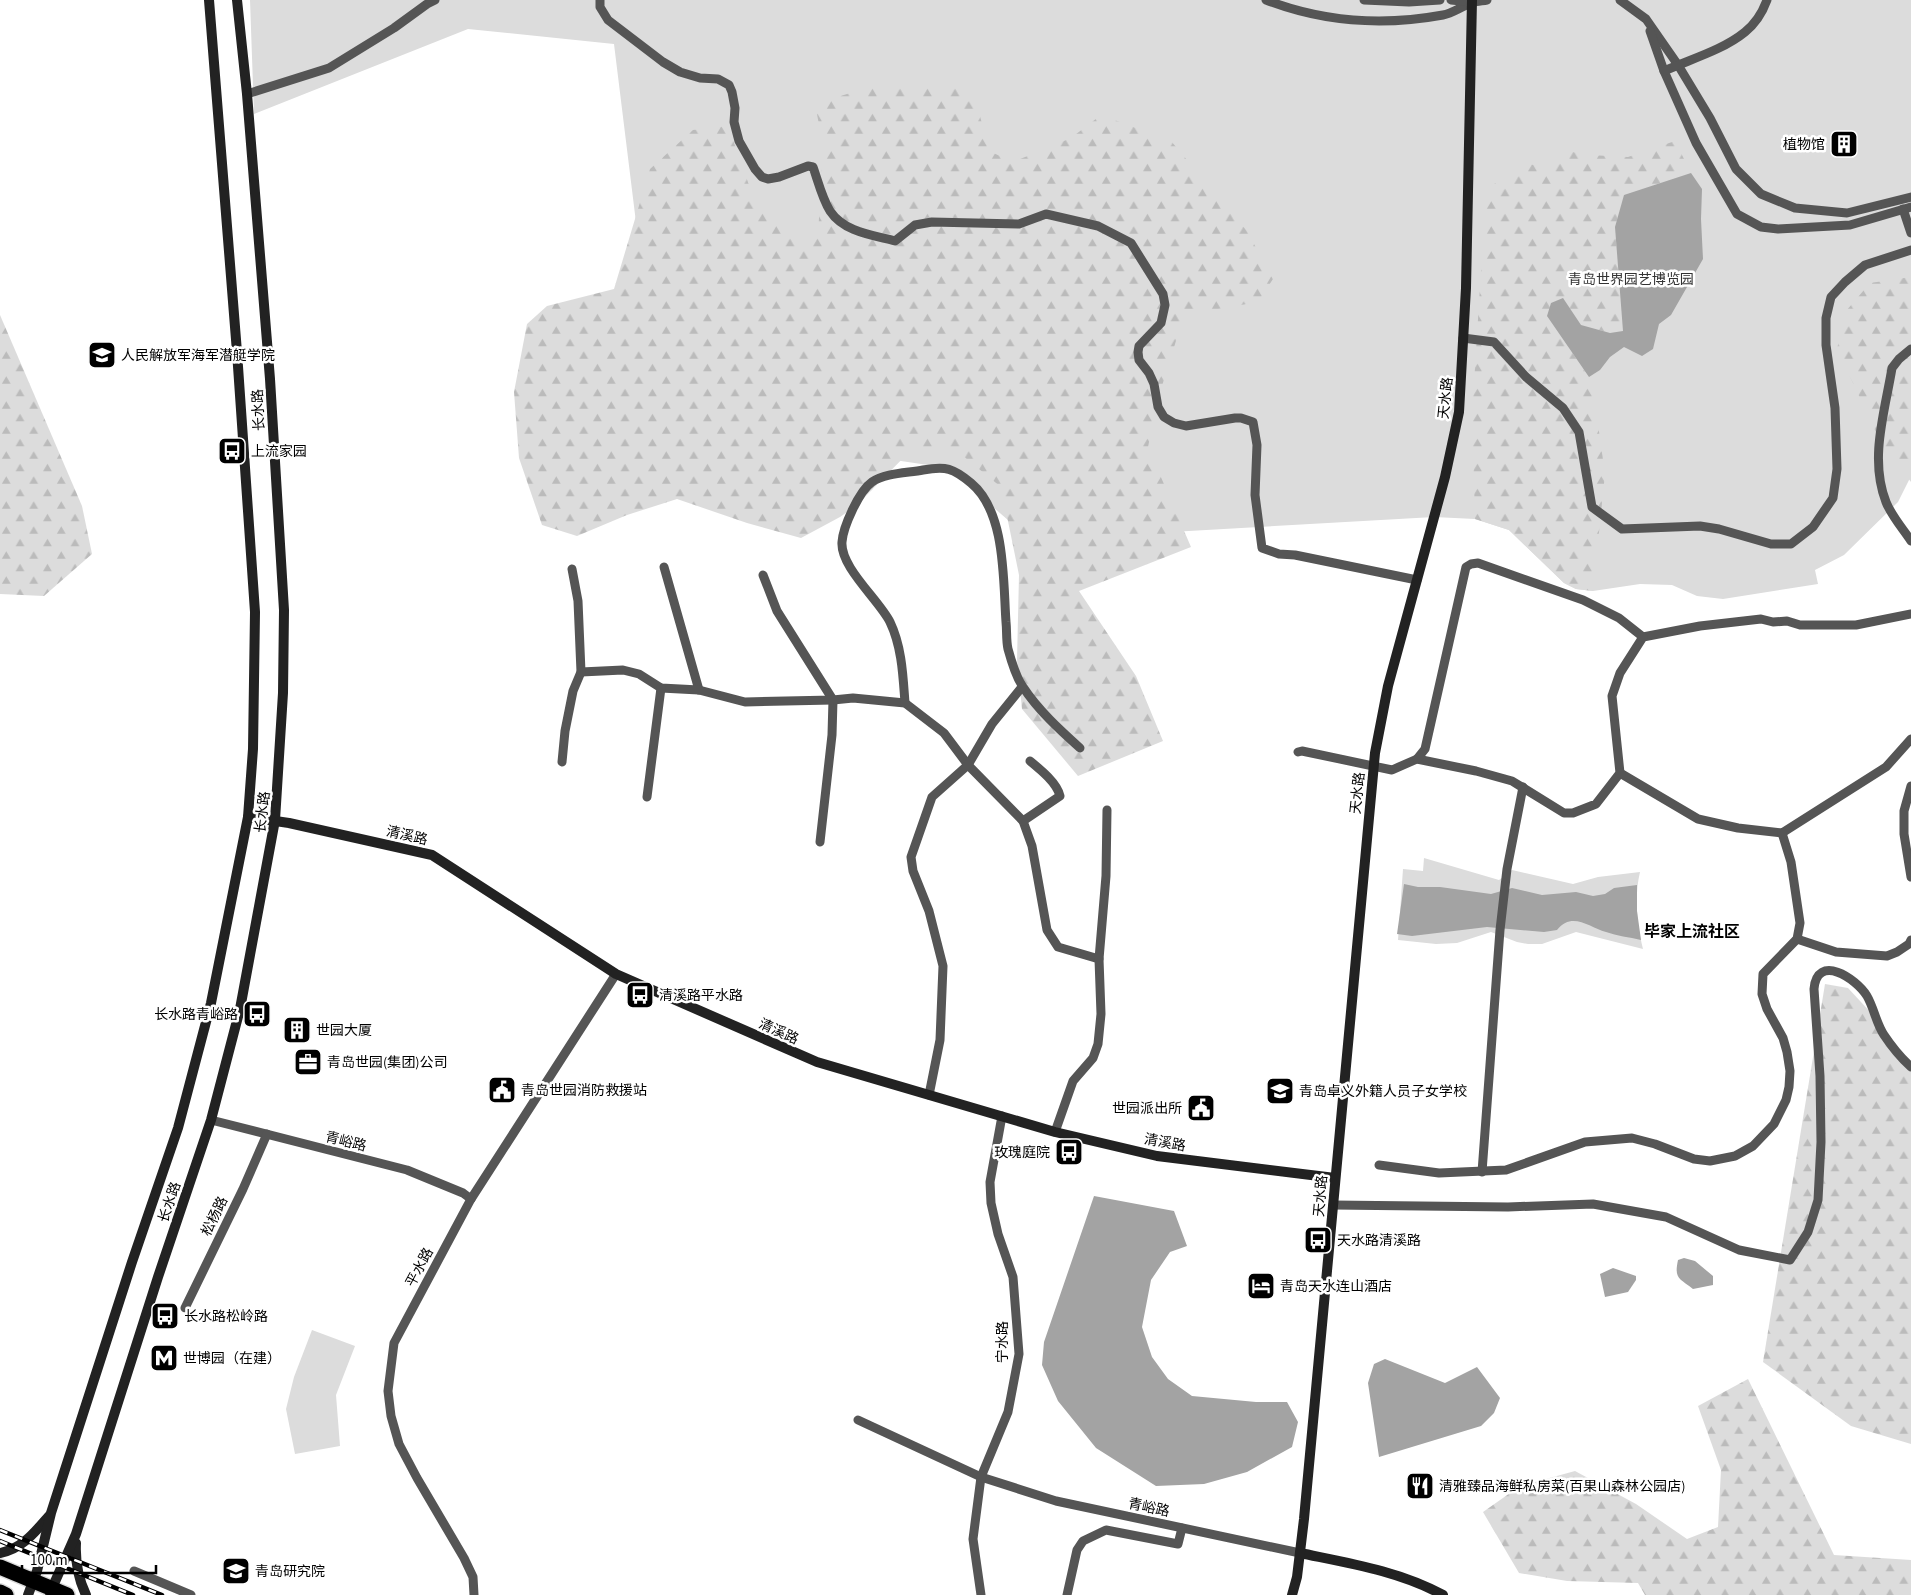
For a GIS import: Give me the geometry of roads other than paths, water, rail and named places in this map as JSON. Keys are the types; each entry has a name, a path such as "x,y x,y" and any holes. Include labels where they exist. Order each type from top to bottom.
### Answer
{"highway":[{"path":"0,1568 30,1588 67,1595"},
{"path":"0,1592 6,1595"}],"main road":[{"name":"长水路","path":"30,1588 37,1571 51,1513 132,1262 178,1128 211,1003 248,816 253,749 255,612 237,352 209,0"},
{"name":"长水路","path":"50,1592 76,1534 211,1120 240,1010 275,820 283,693 284,610 270,380 237,0"},
{"name":"天水路","path":"1292,1595 1297,1577 1300,1553 1374,767 1388,686 1446,477 1459,412 1466,288 1472,1"},
{"name":"清溪路","path":"248,816 275,820 432,855 616,974 817,1062 1055,1132 1157,1156 1335,1178"},
{"path":"0,1554 12,1551 19,1546 35,1532 51,1513"},
{"path":"76,1534 75,1560 80,1582 86,1595"},
{"name":"青峪路","path":"1300,1553 1368,1566 1443,1595"}],"street":[{"path":"246,94 328,68 394,28 435,0"},
{"path":"600,0 600,7 608,20 663,62 680,72 700,78 718,79 728,85 732,92 734,122 739,141 755,169 768,179 808,166 813,167 829,209 836,219 846,226 896,241 916,225 932,222 1019,224 1046,214 1098,226 1131,243 1163,294 1165,305 1161,323 1139,346 1138,352 1139,360 1149,373 1154,384 1158,407 1164,417 1174,423 1186,426 1235,418 1252,422 1256,445 1255,494 1262,548 1279,554 1417,580"},
{"path":"1266,0 1286,7 1346,20 1396,21 1446,14 1472,1"},
{"path":"1364,0 1409,2 1440,0"},
{"path":"1451,0 1487,0"},
{"path":"1620,0 1646,18 1678,65 1710,118 1736,169 1761,194 1795,208 1847,213 1902,201 1911,197"},
{"path":"1664,71 1724,46 1746,32 1762,12 1767,0"},
{"path":"1646,18 1664,71 1696,143 1737,214 1761,227 1778,229 1850,225 1907,208 1911,233"},
{"path":"1463,338 1494,342 1526,378 1563,408 1579,432 1592,507 1622,529 1700,526 1719,529 1771,544 1791,544 1813,527 1833,498 1837,468 1835,408 1826,336 1826,318 1831,297 1865,265 1911,250"},
{"path":"1911,349 1898,359 1892,368 1878,451 1878,474 1886,503 1911,541"},
{"path":"905,703 901,655 889,621 864,588 845,558 842,550 842,541 845,528 861,494 872,482 886,477 943,467 961,474 977,487 988,504 996,522 1008,648 1022,687 1055,726 1080,748"},
{"path":"1298,752 1392,770 1417,759 1425,749 1466,567 1471,564 1478,563 1583,600 1619,618 1643,637"},
{"path":"664,567 699,690"},
{"path":"562,762 570,707 581,672 578,601 572,569"},
{"path":"763,575 777,611 833,700 832,735 820,842"},
{"path":"1417,759 1476,771 1512,781 1564,813 1574,813 1596,804 1620,773 1612,696 1620,673 1643,637 1700,626 1761,619 1773,622 1787,620 1800,625 1856,625 1911,614"},
{"path":"581,672 623,670 639,674 661,688 699,690 745,702 854,698 905,703 944,733 968,765 1023,821 1032,846 1047,930 1058,947 1100,959"},
{"path":"929,1095 940,1040 943,966 929,910 913,871 911,857 932,797 968,765 992,724 1022,687"},
{"path":"647,797 661,688"},
{"path":"1620,773 1627,775 1698,819 1738,828 1782,833 1886,767 1911,739"},
{"path":"1023,821 1060,796 1059,791 1042,770 1030,761"},
{"path":"1911,786 1904,811 1904,834 1911,877"},
{"path":"1482,1172 1500,930 1507,869 1523,787"},
{"path":"1055,1132 1073,1081 1093,1058 1098,1044 1101,1014 1100,959 1106,876 1107,810"},
{"path":"1379,1165 1439,1173 1506,1170 1584,1142 1632,1138 1655,1144 1694,1159 1710,1161 1735,1156 1753,1146 1774,1124 1786,1100 1790,1071 1787,1052 1782,1038 1767,1009 1762,994 1763,974 1798,939 1800,923 1792,870 1782,833"},
{"path":"1798,939 1836,952 1886,956 1897,952 1909,944 1911,940"},
{"path":"1333,1205 1508,1207 1593,1204 1666,1217 1739,1250 1790,1260 1808,1232 1818,1200 1821,1142 1820,1076 1814,989 1815,981 1820,975 1826,972 1837,972 1856,982 1867,996 1882,1032 1896,1053 1911,1067"},
{"name":"平水路","path":"474,1595 473,1577 464,1558 416,1478 399,1444 391,1416 388,1391 394,1343 471,1199 616,974"},
{"name":"宁水路","path":"981,1595 973,1539 981,1477 1008,1412 1019,1354 1013,1276 998,1234 991,1203 990,1182 1002,1116"},
{"name":"青峪路","path":"211,1120 406,1170 463,1193 471,1199"},
{"name":"松杨路","path":"185,1308 243,1190 267,1134"},
{"name":"青峪路","path":"858,1420 981,1477 1056,1501 1300,1553"},
{"path":"1067,1595 1077,1550 1083,1542 1106,1530 1178,1544 1182,1528"},
{"path":"134,1571 191,1595"}],"railway":[{"path":"0,1530 162,1595"},
{"path":"0,1541 133,1595"}],"place":[{"name":"植物馆","path":"1844,144"},
{"name":"人民解放军海军潜艇学院","path":"102,355"},
{"name":"上流家园","path":"232,451"},
{"name":"清溪路平水路","path":"640,995"},
{"name":"长水路青峪路","path":"257,1014"},
{"name":"世园大厦","path":"297,1030"},
{"name":"青岛世园(集团)公司","path":"308,1062"},
{"name":"青岛世园消防救援站","path":"502,1090"},
{"name":"青岛卓义外籍人员子女学校","path":"1280,1091"},
{"name":"世园派出所","path":"1201,1108"},
{"name":"玫瑰庭院","path":"1069,1152"},
{"name":"天水路清溪路","path":"1318,1240"},
{"name":"青岛天水连山酒店","path":"1261,1286"},
{"name":"长水路松岭路","path":"165,1316"},
{"name":"世博园（在建）","path":"164,1358"},
{"name":"清雅臻品海鲜私房菜(百果山森林公园店)","path":"1420,1486"},
{"name":"青岛研究院","path":"236,1571"}],"district":[{"name":"毕家上流社区","path":"1692,931"}],"park label":[{"name":"青岛世界园艺博览园","path":"1631,279"}]}
